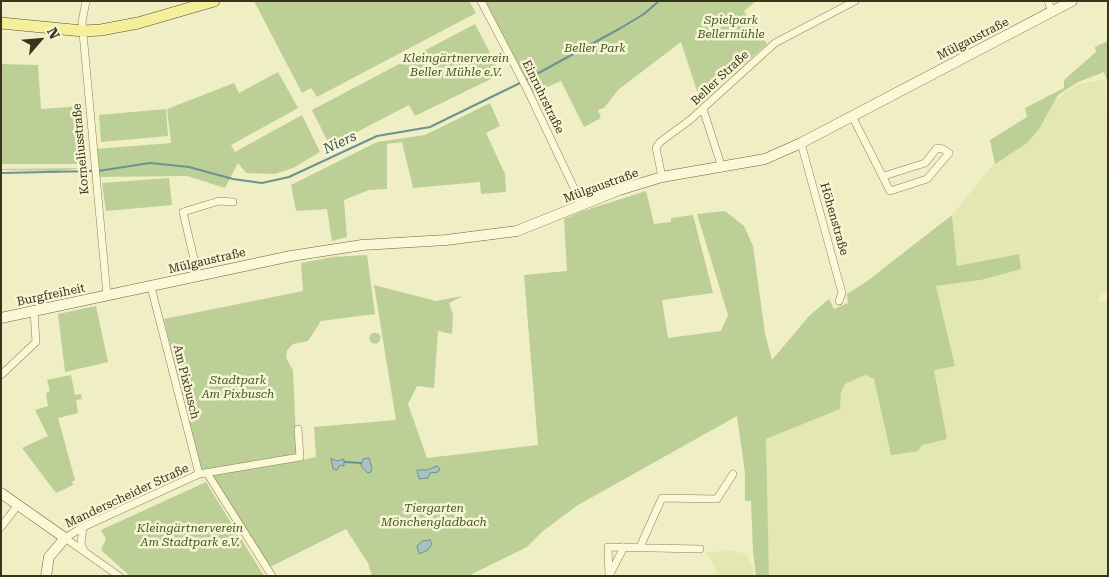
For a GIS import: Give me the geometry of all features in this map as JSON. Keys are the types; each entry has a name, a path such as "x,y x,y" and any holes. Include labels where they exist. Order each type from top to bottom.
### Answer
{"main road":[{"path":"1,23 83,31 121,27 214,1"}],"street":[{"name":"Korneliusstraße","path":"86,1 82,22 94,172 107,295"},
{"name":"Einruhrstraße","path":"481,1 526,87 582,205"},
{"name":"Beller Straße","path":"662,177 656,148 660,142 703,109 775,43 855,1"},
{"path":"1048,1 1052,12"},
{"name":"Mülgaustraße","path":"107,295 151,287 256,262 362,244 446,240 504,233 540,223 582,205 662,177 765,159 800,143 1072,1"},
{"path":"703,109 722,168"},
{"path":"852,116 890,190 927,179 949,153 938,148 925,163 884,176"},
{"name":"Höhenstraße","path":"800,143 842,292 839,301"},
{"path":"198,276 183,212 219,201 233,202"},
{"name":"Am Pixbusch","path":"151,287 198,474"},
{"name":"Burgfreiheit","path":"1,318 107,295"},
{"path":"1,375 36,342 34,311"},
{"path":"198,474 300,457 298,429"},
{"path":"207,473 272,576"},
{"name":"Manderscheider Straße","path":"64,538 83,527 198,474"},
{"path":"640,547 662,498 717,499 733,474"},
{"path":"1,493 119,576"},
{"path":"1,528 18,506"},
{"path":"83,527 81,544 84,551"},
{"path":"46,576 49,557 64,538"},
{"path":"609,576 608,547 700,549"},
{"path":"609,576 624,547"}],"green space":[{"path":"254,1 469,1 476,13 317,97 311,88 302,93"},
{"name":"Beller Park","path":"484,1 756,1 744,11 767,44 711,93 699,97 681,42 619,89 604,108 598,110 601,118 584,127 561,81 532,94"},
{"name":"Kleingärtnerverein Beller Mühle e.V.","path":"475,24 501,74 415,116 409,105 330,146 312,110"},
{"path":"1108,41 1108,83 1104,72 1078,82 1058,95 1039,129 1027,143 995,164 990,140 1027,117 1025,108 1064,88 1064,80 1096,52 1095,47"},
{"path":"1,64 38,65 41,109 83,106 87,157 82,164 1,164"},
{"path":"278,72 298,108 231,145 235,152 302,115 320,152 293,168 275,174 246,173 238,163 225,188 187,176 97,177 95,149 171,143 167,109 234,83 239,93"},
{"path":"1106,79 1108,293 1099,293 1099,301 1108,302 1108,576 769,576 766,439 840,409 841,393 845,384 865,375 874,379 891,455 934,370 955,365 936,286 981,280 1021,269 1019,254 957,266 952,215 1001,155 1028,139 1045,119 1050,104 1076,85"},
{"path":"490,103 500,126 486,133 505,174 506,192 481,194 480,182 413,188 402,142 387,144 387,189 369,190 344,200 347,237 332,241 327,209 296,211 291,185 377,142 425,135"},
{"path":"166,109 168,136 101,142 99,115"},
{"path":"84,168 58,171 1,170 1,169"},
{"path":"169,178 172,205 106,211 102,183"},
{"path":"646,191 654,224 671,222 671,218 693,215 713,293 662,300 668,338 721,331 728,315 697,214 725,211 744,226 753,246 765,334 772,360 809,316 829,299 834,309 848,303 847,294 866,282 952,215 957,266 1019,254 1021,269 981,280 936,286 955,366 934,370 947,439 922,445 918,451 891,455 874,379 865,375 845,384 841,393 840,409 766,439 769,576 756,576 751,501 745,501 745,473 737,416 578,505 543,531 527,547 468,576 372,576 368,563 346,529 270,567 213,477 200,475 164,319 303,291 301,263 333,257 367,255 375,314 321,321 308,341 293,344 287,350 286,358 293,370 296,438 303,460 316,457 314,427 396,420 374,285 436,301 463,296 449,303 453,314 452,334 438,331 434,388 417,386 408,404 427,458 538,445 524,275 567,271 564,219"},
{"path":"96,306 108,362 65,372 58,314"},
{"path":"373,333 377,333 380,338 379,342 373,343 370,340 370,336"},
{"path":"71,375 75,395 81,394 82,399 76,400 78,413 58,418 75,480 72,482 73,485 56,493 22,448 48,436 35,410 48,406 46,393 50,391 47,380"},
{"name":"Kleingärtnerverein Am Stadtpark e.V.","path":"206,482 264,576 130,576 101,550 106,539 101,530"},
{"path":"732,551 746,554 753,567 753,576 719,576 706,552"}],"water":[{"path":"369,458 372,468 371,472 368,473 361,466 363,459"},
{"path":"331,459 338,461 344,459 344,466 340,465 337,470 333,469"},
{"path":"437,466 440,469 438,472 430,473 428,478 419,479 417,470 427,470"},
{"path":"430,540 432,544 428,550 419,554 417,546 422,541"}],"waterway":[{"name":"Niers","path":"524,81 619,29 644,14 659,1"},
{"name":"Niers","path":"98,171 150,163 189,167 233,179 262,183 289,177 377,136 430,127 520,83"},
{"name":"Niers","path":"1,173 94,171"},
{"path":"345,462 361,463"}],"park label":[{"name":"Spielpark Bellermühle","path":"731,27"},
{"name":"Stadtpark Am Pixbusch","path":"238,387"},
{"name":"Tiergarten Mönchengladbach","path":"434,515"}]}
